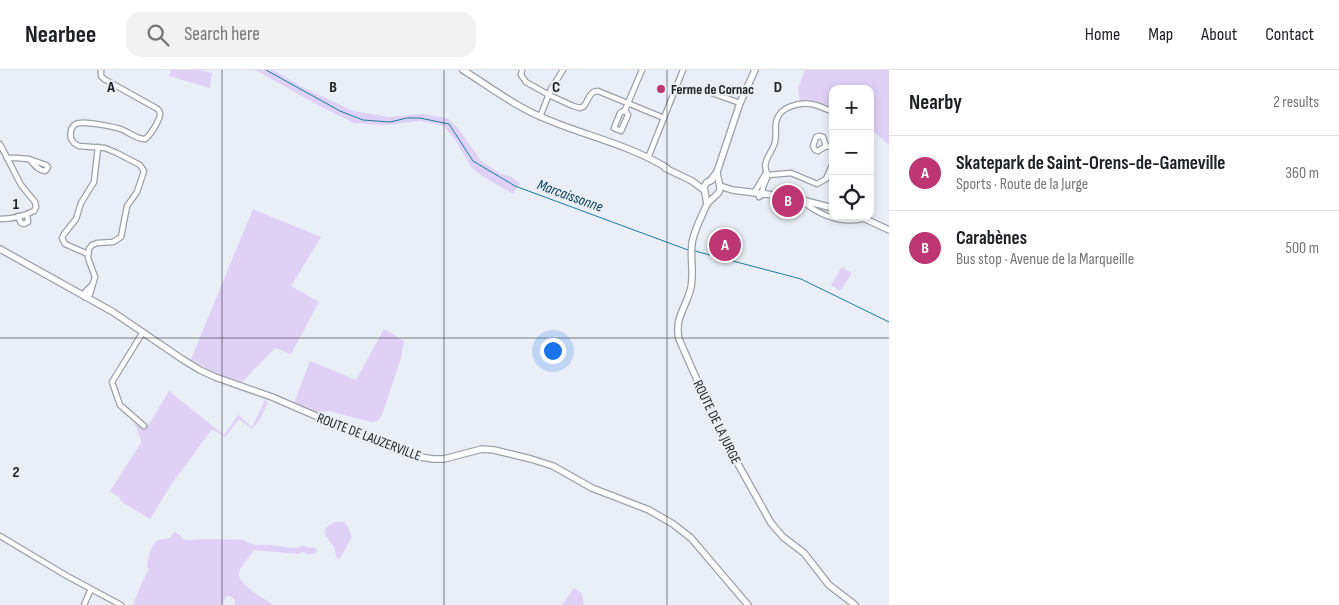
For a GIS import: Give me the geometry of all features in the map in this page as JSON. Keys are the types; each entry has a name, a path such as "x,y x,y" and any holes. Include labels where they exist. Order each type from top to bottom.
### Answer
{"street":[{"path":"86,295 93,284 95,275 89,262 88,254 91,247 100,242 113,242 121,237 127,206 136,192 144,171 140,165 109,149 79,146 71,139 70,134 76,124 81,123 121,129 139,139 145,139 150,135 160,114 156,108 104,79 101,76 102,70"},
{"path":"463,70 512,102 540,116 614,144 667,168"},
{"path":"522,70 521,75 526,82 549,95 580,108 585,105 590,94 596,91 664,118"},
{"path":"540,116 563,70"},
{"path":"625,110 642,70"},
{"path":"648,158 683,70"},
{"path":"718,190 717,172 740,103 755,70"},
{"path":"706,91 740,103"},
{"path":"759,194 767,174 765,162 775,144 777,118 783,110 798,104 809,103 829,110"},
{"path":"0,144 20,185 36,204 34,212 0,219"},
{"path":"614,144 692,180 701,182 712,180 718,190"},
{"path":"88,254 65,244 62,238 76,219 81,203 94,182 98,147"},
{"path":"8,158 29,159"},
{"path":"705,191 705,185 717,172"},
{"path":"767,174 791,173 816,184 826,179 829,172"},
{"path":"759,194 767,174"},
{"path":"692,180 711,196 718,190 732,190 772,198 794,198 829,207"},
{"name":"ROUTE DE LA JURGE","path":"718,190 707,204 693,238 692,285 678,320 678,333 719,430 775,529 804,553 829,584 855,605"},
{"name":"ROUTE DE LA JURGE","path":"705,191 707,204"},
{"path":"805,200 806,204 813,209 829,217"},
{"path":"18,216 21,223 24,224 28,222 27,214"},
{"path":"867,220 889,230"},
{"name":"ROUTE DE LAUZERVILLE","path":"0,249 86,295 182,359 208,374 260,392 396,450 433,460 487,449 531,458 546,463 592,488 657,514 684,531 748,605"},
{"path":"143,332 112,382 120,404 144,426"},
{"path":"0,536 121,605"},
{"path":"84,605 91,589"}],"shaded area":[{"path":"171,70 199,70 212,73 210,88 169,76"},
{"path":"252,70 273,70 306,89 353,111 389,117 422,114 447,118 458,128 481,161 520,183 513,194 482,176 471,167 456,141 444,126 421,121 385,125 354,123"},
{"path":"805,70 889,70 889,145 874,132 874,85 829,85 829,106 810,100 800,101 798,88"},
{"path":"253,209 321,237 291,286 319,302 291,354 275,348 242,382 216,374 191,359"},
{"path":"720,237 729,241 738,237 743,244 734,255 730,252 707,247 707,243 714,243"},
{"path":"842,267 852,273 840,291 831,285"},
{"path":"384,329 404,341 401,358 379,419 371,422 329,411 320,414 294,403 310,361 356,380"},
{"path":"169,391 224,435 238,415 252,427 265,400 268,402 260,419 252,429 239,419 225,437 212,429 171,485 150,519 122,502 119,497 110,491 141,443 135,424 139,419 148,426"},
{"path":"335,522 344,522 352,537 338,559 334,547 325,534 326,528"},
{"path":"175,532 182,539 244,540 255,545 291,548 303,546 314,547 317,550 316,553 302,552 299,554 254,550 241,568 240,578 247,587 273,605 235,605 235,600 230,596 226,596 222,605 133,605 149,569 147,567 148,560 153,545 158,540 171,538"},
{"path":"574,588 582,594 584,605 562,605"}],"waterway":[{"name":"Marcaissonne","path":"266,70 340,111 363,120 390,122 407,118 420,118 449,124 473,161 515,186 688,250"},
{"name":"Marcaissonne","path":"695,251 801,279 889,322"}],"place":[{"name":"Ferme de Cornac","path":"661,89"},
{"name":"Carabènes","path":"788,201"},
{"name":"Skatepark de Saint-Orens-de-Gameville","path":"725,245"}]}
